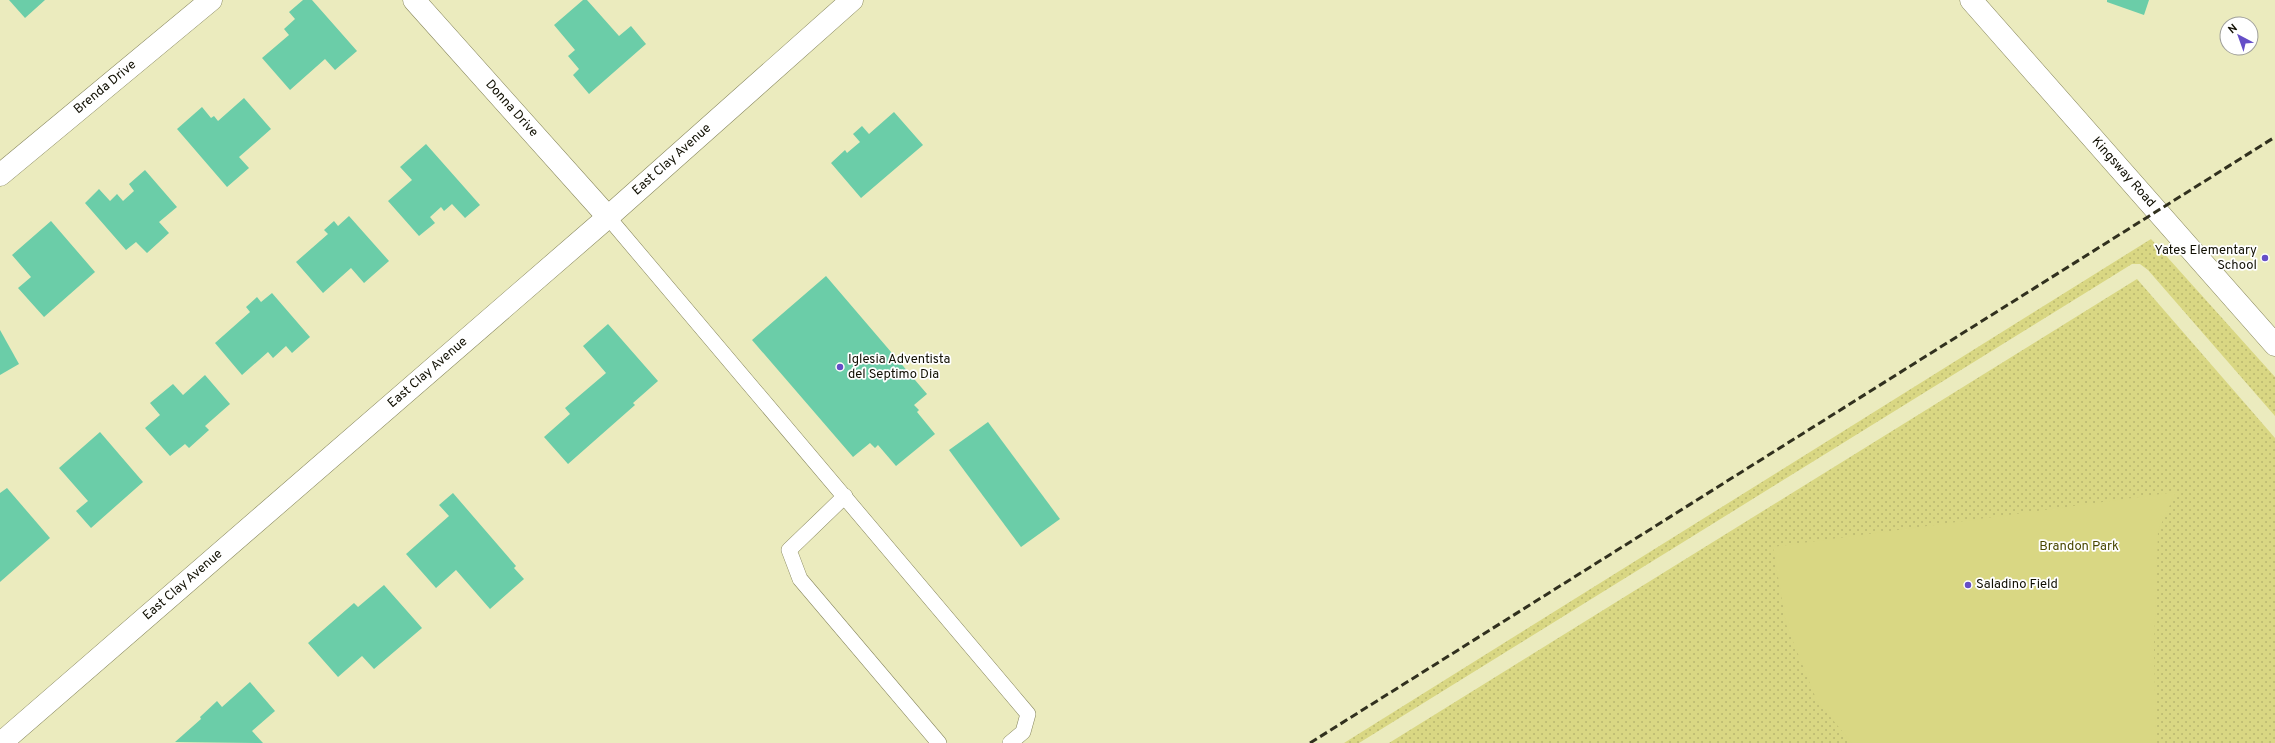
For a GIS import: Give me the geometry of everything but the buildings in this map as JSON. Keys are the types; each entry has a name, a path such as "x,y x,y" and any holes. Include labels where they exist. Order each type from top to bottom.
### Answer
{"street":[{"name":"Brenda Drive","path":"0,175 211,0"},
{"name":"Donna Drive","path":"414,0 608,217"},
{"name":"East Clay Avenue","path":"1,743 608,217 852,0"},
{"name":"Kingsway Road","path":"1971,0 2275,345"}],"lane":[{"path":"608,217 1028,714 1023,732 1010,743"},
{"path":"845,496 789,550 800,579 939,743"}],"green space":[{"path":"2151,239 2275,377 2275,416 2148,270 2140,264 2132,264 1359,743 1344,743"},
{"name":"Brandon Park","path":"2137,279 2275,438 2275,743 1389,743"},
{"name":"Saladino Field","path":"2176,492 2158,531 2154,646 2156,743 1852,743 1817,701 1786,624 1773,547"}],"railway":[{"path":"1310,743 2275,137"}],"place":[{"name":"Yates Elementary School","path":"2265,258"},
{"name":"Iglesia Adventista del Septimo Dia","path":"840,367"},
{"name":"Saladino Field","path":"1968,585"}]}
